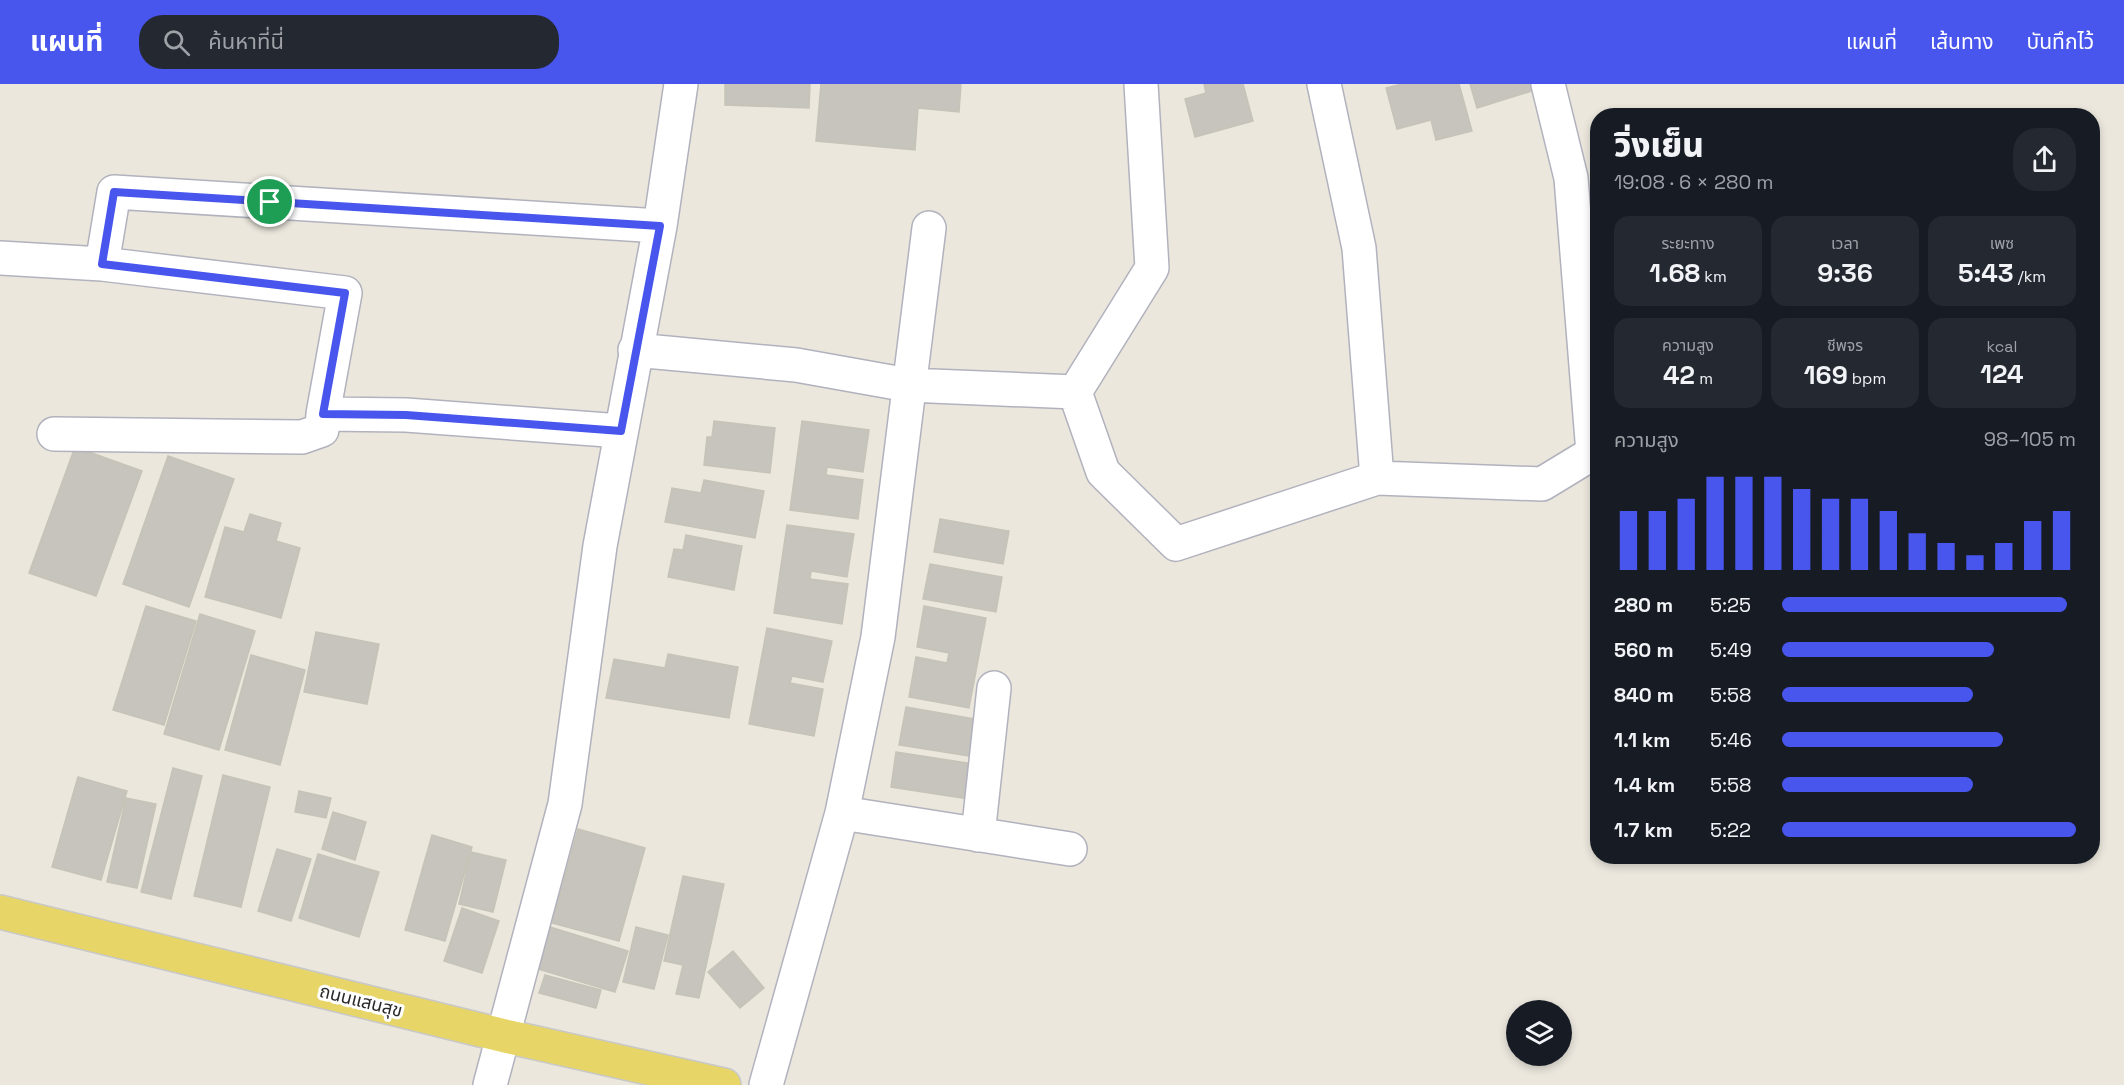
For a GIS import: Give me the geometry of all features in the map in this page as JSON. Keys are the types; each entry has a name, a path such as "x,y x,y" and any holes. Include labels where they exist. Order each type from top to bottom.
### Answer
{"main road":[{"name":"ถนนแสนสุข","path":"0,912 504,1036 724,1085"}],"street":[{"path":"490,1085 565,804 600,546 660,226 681,84"},
{"path":"1075,392 1152,268 1141,84"},
{"path":"1324,84 1359,248 1377,478"},
{"path":"1548,84 1572,178 1590,393"},
{"path":"102,264 114,192 660,226"},
{"path":"766,1085 842,813 878,637 929,228"},
{"path":"0,258 102,264 345,293 322,430 302,437 54,434"},
{"path":"635,350 796,365 908,385 1075,392"},
{"path":"1075,392 1103,472 1176,544 1377,478 1542,484 1590,456"},
{"path":"323,414 406,415 621,431"},
{"path":"978,835 994,688"},
{"path":"842,813 1070,849"}],"building":[{"path":"725,84 810,84 809,108 725,105"},
{"path":"821,84 961,84 959,112 918,108 915,150 816,141"},
{"path":"1204,84 1243,84 1253,121 1195,137 1185,99 1206,93"},
{"path":"1402,84 1459,84 1472,131 1436,140 1431,120 1397,129 1386,88"},
{"path":"1470,84 1533,84 1535,90 1477,108"},
{"path":"714,421 775,428 770,473 704,465 707,437 712,437"},
{"path":"802,421 869,430 863,472 827,467 826,475 863,480 858,519 790,510"},
{"path":"75,447 142,471 96,596 29,573"},
{"path":"168,456 234,479 189,607 123,584"},
{"path":"704,480 764,491 755,538 665,522 672,488 701,493"},
{"path":"250,514 281,523 276,541 300,548 281,618 205,597 225,527 244,532"},
{"path":"940,519 1009,531 1003,564 934,552"},
{"path":"787,525 854,534 847,577 811,571 810,579 848,584 842,624 774,613"},
{"path":"686,535 742,546 734,590 668,577 674,549 683,550"},
{"path":"930,564 1002,577 996,612 923,599"},
{"path":"146,606 196,621 164,725 113,710"},
{"path":"924,606 986,618 969,708 909,697 916,657 947,663 949,653 917,647"},
{"path":"200,614 255,631 219,750 164,734"},
{"path":"767,628 832,641 823,682 792,676 790,683 823,689 814,736 749,724"},
{"path":"316,632 379,644 367,704 304,692"},
{"path":"668,654 738,667 729,718 606,698 614,659 665,668"},
{"path":"251,655 305,670 280,765 225,750"},
{"path":"906,707 981,720 975,757 899,745"},
{"path":"896,752 973,764 968,799 891,787"},
{"path":"173,768 202,776 171,899 141,892"},
{"path":"223,775 270,787 241,907 194,896"},
{"path":"78,777 127,791 101,880 52,867"},
{"path":"299,791 331,798 326,818 295,812"},
{"path":"126,798 156,804 137,888 107,882"},
{"path":"333,812 366,822 355,860 322,849"},
{"path":"578,829 645,848 619,941 552,923"},
{"path":"432,835 472,847 445,941 405,930"},
{"path":"277,849 311,859 291,921 258,911"},
{"path":"471,852 506,860 493,912 459,904"},
{"path":"318,854 379,872 359,937 299,918"},
{"path":"683,876 724,884 699,998 676,994 683,965 664,961"},
{"path":"462,908 499,921 482,973 444,961"},
{"path":"550,927 628,951 615,992 538,969"},
{"path":"636,927 668,935 654,989 623,982"},
{"path":"733,951 764,988 740,1008 708,972"},
{"path":"545,975 601,990 596,1008 539,993"}],"route":[{"path":"114,192 270,202 660,226 621,431 406,415 323,414 345,293 102,264 114,192"}]}
